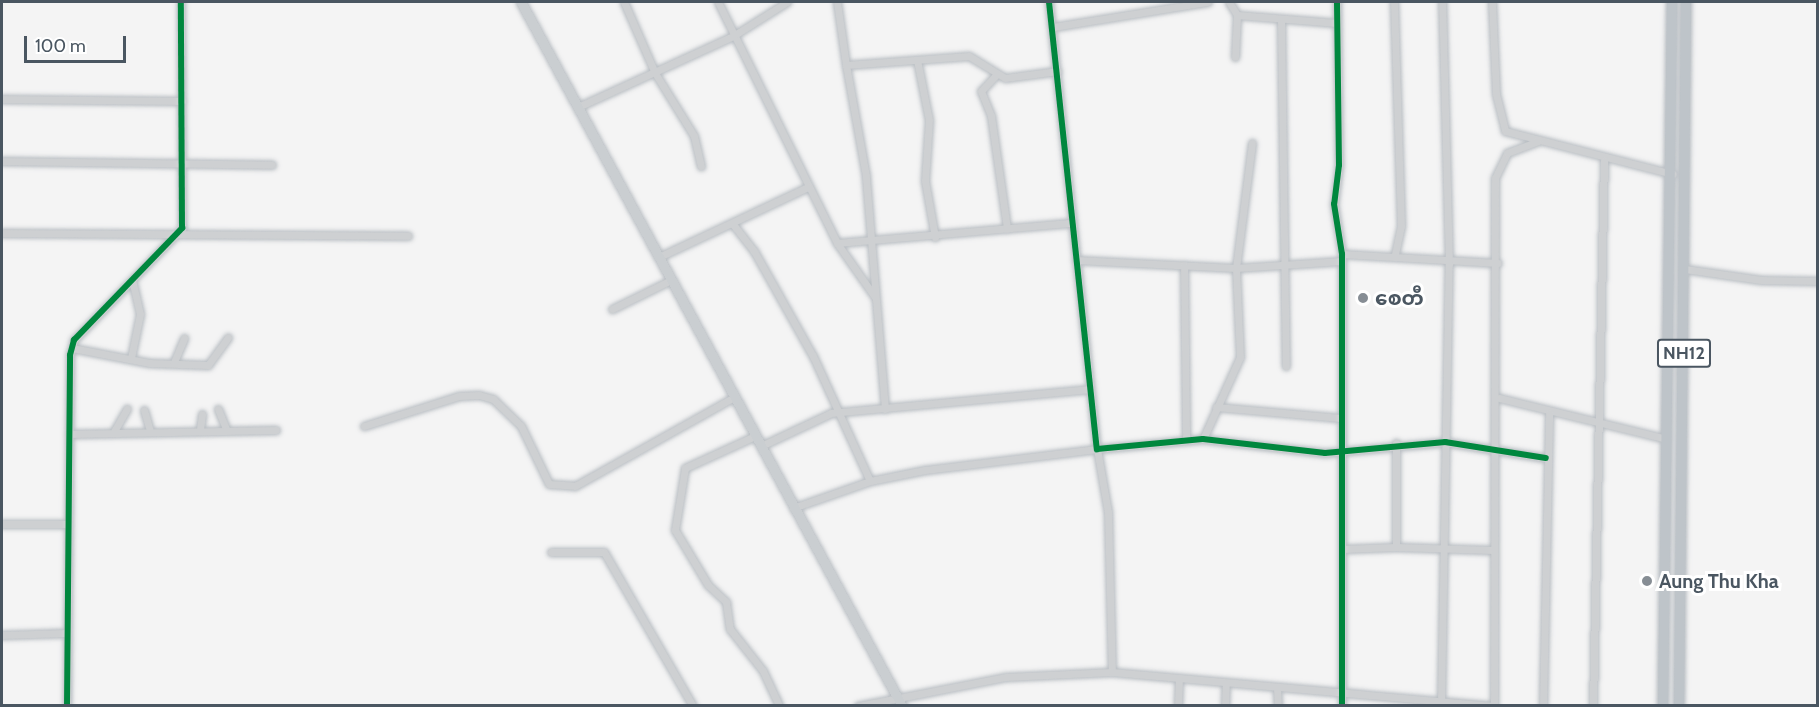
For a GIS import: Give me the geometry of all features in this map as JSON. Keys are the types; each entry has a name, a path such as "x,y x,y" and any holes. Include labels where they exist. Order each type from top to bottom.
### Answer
{"highway":[{"name":"NH12","path":"1663,705 1673,174 1672,2"},
{"name":"NH12","path":"1679,705 1686,2"}],"main road":[{"path":"521,2 900,702"}],"street":[{"path":"67,705 66,633 72,348 179,234 182,164 182,2"},
{"path":"624,2 655,72 694,136 701,166"},
{"path":"718,2 837,243 875,298"},
{"path":"578,107 733,36 787,2"},
{"path":"837,2 866,176 885,409"},
{"path":"1049,2 1090,389 1108,512 1112,672"},
{"path":"1053,27 1208,2"},
{"path":"1229,2 1237,15 1235,57"},
{"path":"1337,2 1339,165 1334,214 1342,257 1340,448 1342,705"},
{"path":"1395,2 1401,226 1395,255"},
{"path":"1442,2 1449,264 1445,442 1444,704"},
{"path":"1492,2 1496,94 1505,131 1604,160 1673,174"},
{"path":"1237,15 1281,21 1336,23"},
{"path":"1281,21 1286,366"},
{"path":"846,65 969,56 996,75 1058,72"},
{"path":"917,60 929,120 925,181 935,237"},
{"path":"996,75 981,91 991,116 1008,230"},
{"path":"2,99 182,101"},
{"path":"858,705 884,697 900,702 1006,677 1112,672 1343,694 1398,703 1492,705 1492,550 1499,398 1495,178 1507,153 1538,141"},
{"path":"1203,439 1240,357 1236,268 1252,143"},
{"path":"1593,705 1604,160"},
{"path":"2,161 272,165"},
{"path":"659,257 808,187"},
{"path":"732,223 754,251 842,412 844,429 870,481"},
{"path":"837,243 870,244 1072,223"},
{"path":"2,233 408,236"},
{"path":"1076,260 1236,268 1285,267 1342,257 1395,255 1406,262 1498,263"},
{"path":"1184,265 1186,440"},
{"path":"1685,269 1761,280 1818,281"},
{"path":"612,309 671,280"},
{"path":"130,358 140,314 133,283"},
{"path":"72,348 130,358 174,362 214,362 228,337"},
{"path":"174,362 184,338"},
{"path":"761,447 813,418 842,412 1090,389"},
{"path":"364,426 459,396 479,395 493,399 521,426 549,484 574,486 734,397"},
{"path":"1499,398 1597,425 1667,439"},
{"path":"1216,407 1341,418"},
{"path":"113,432 127,409"},
{"path":"218,409 226,429"},
{"path":"144,410 150,431"},
{"path":"1543,705 1546,458 1549,412"},
{"path":"200,429 202,414"},
{"path":"69,434 200,429 276,430"},
{"path":"755,436 685,468 675,530 708,585 726,602 730,629 763,671 779,705"},
{"path":"793,508 870,481 1097,449 1186,440 1203,439 1325,453 1340,448 1445,442 1496,446 1546,458"},
{"path":"1395,547 1396,443"},
{"path":"2,524 68,524"},
{"path":"1342,549 1445,546 1492,550"},
{"path":"551,552 604,552 693,705"},
{"path":"2,635 66,633"},
{"path":"1178,705 1179,678"},
{"path":"1225,705 1226,683"},
{"path":"1277,688 1278,705"}],"cycle path":[{"path":"67,706 70,355 74,340 182,228 181,2"},
{"path":"1049,2 1097,449 1203,439 1325,453 1445,442 1546,458"},
{"path":"1337,2 1339,165 1334,204 1342,254 1342,706"}],"place":[{"name":"စေတီ","path":"1363,298"},
{"name":"Aung Thu Kha","path":"1647,581"}]}
